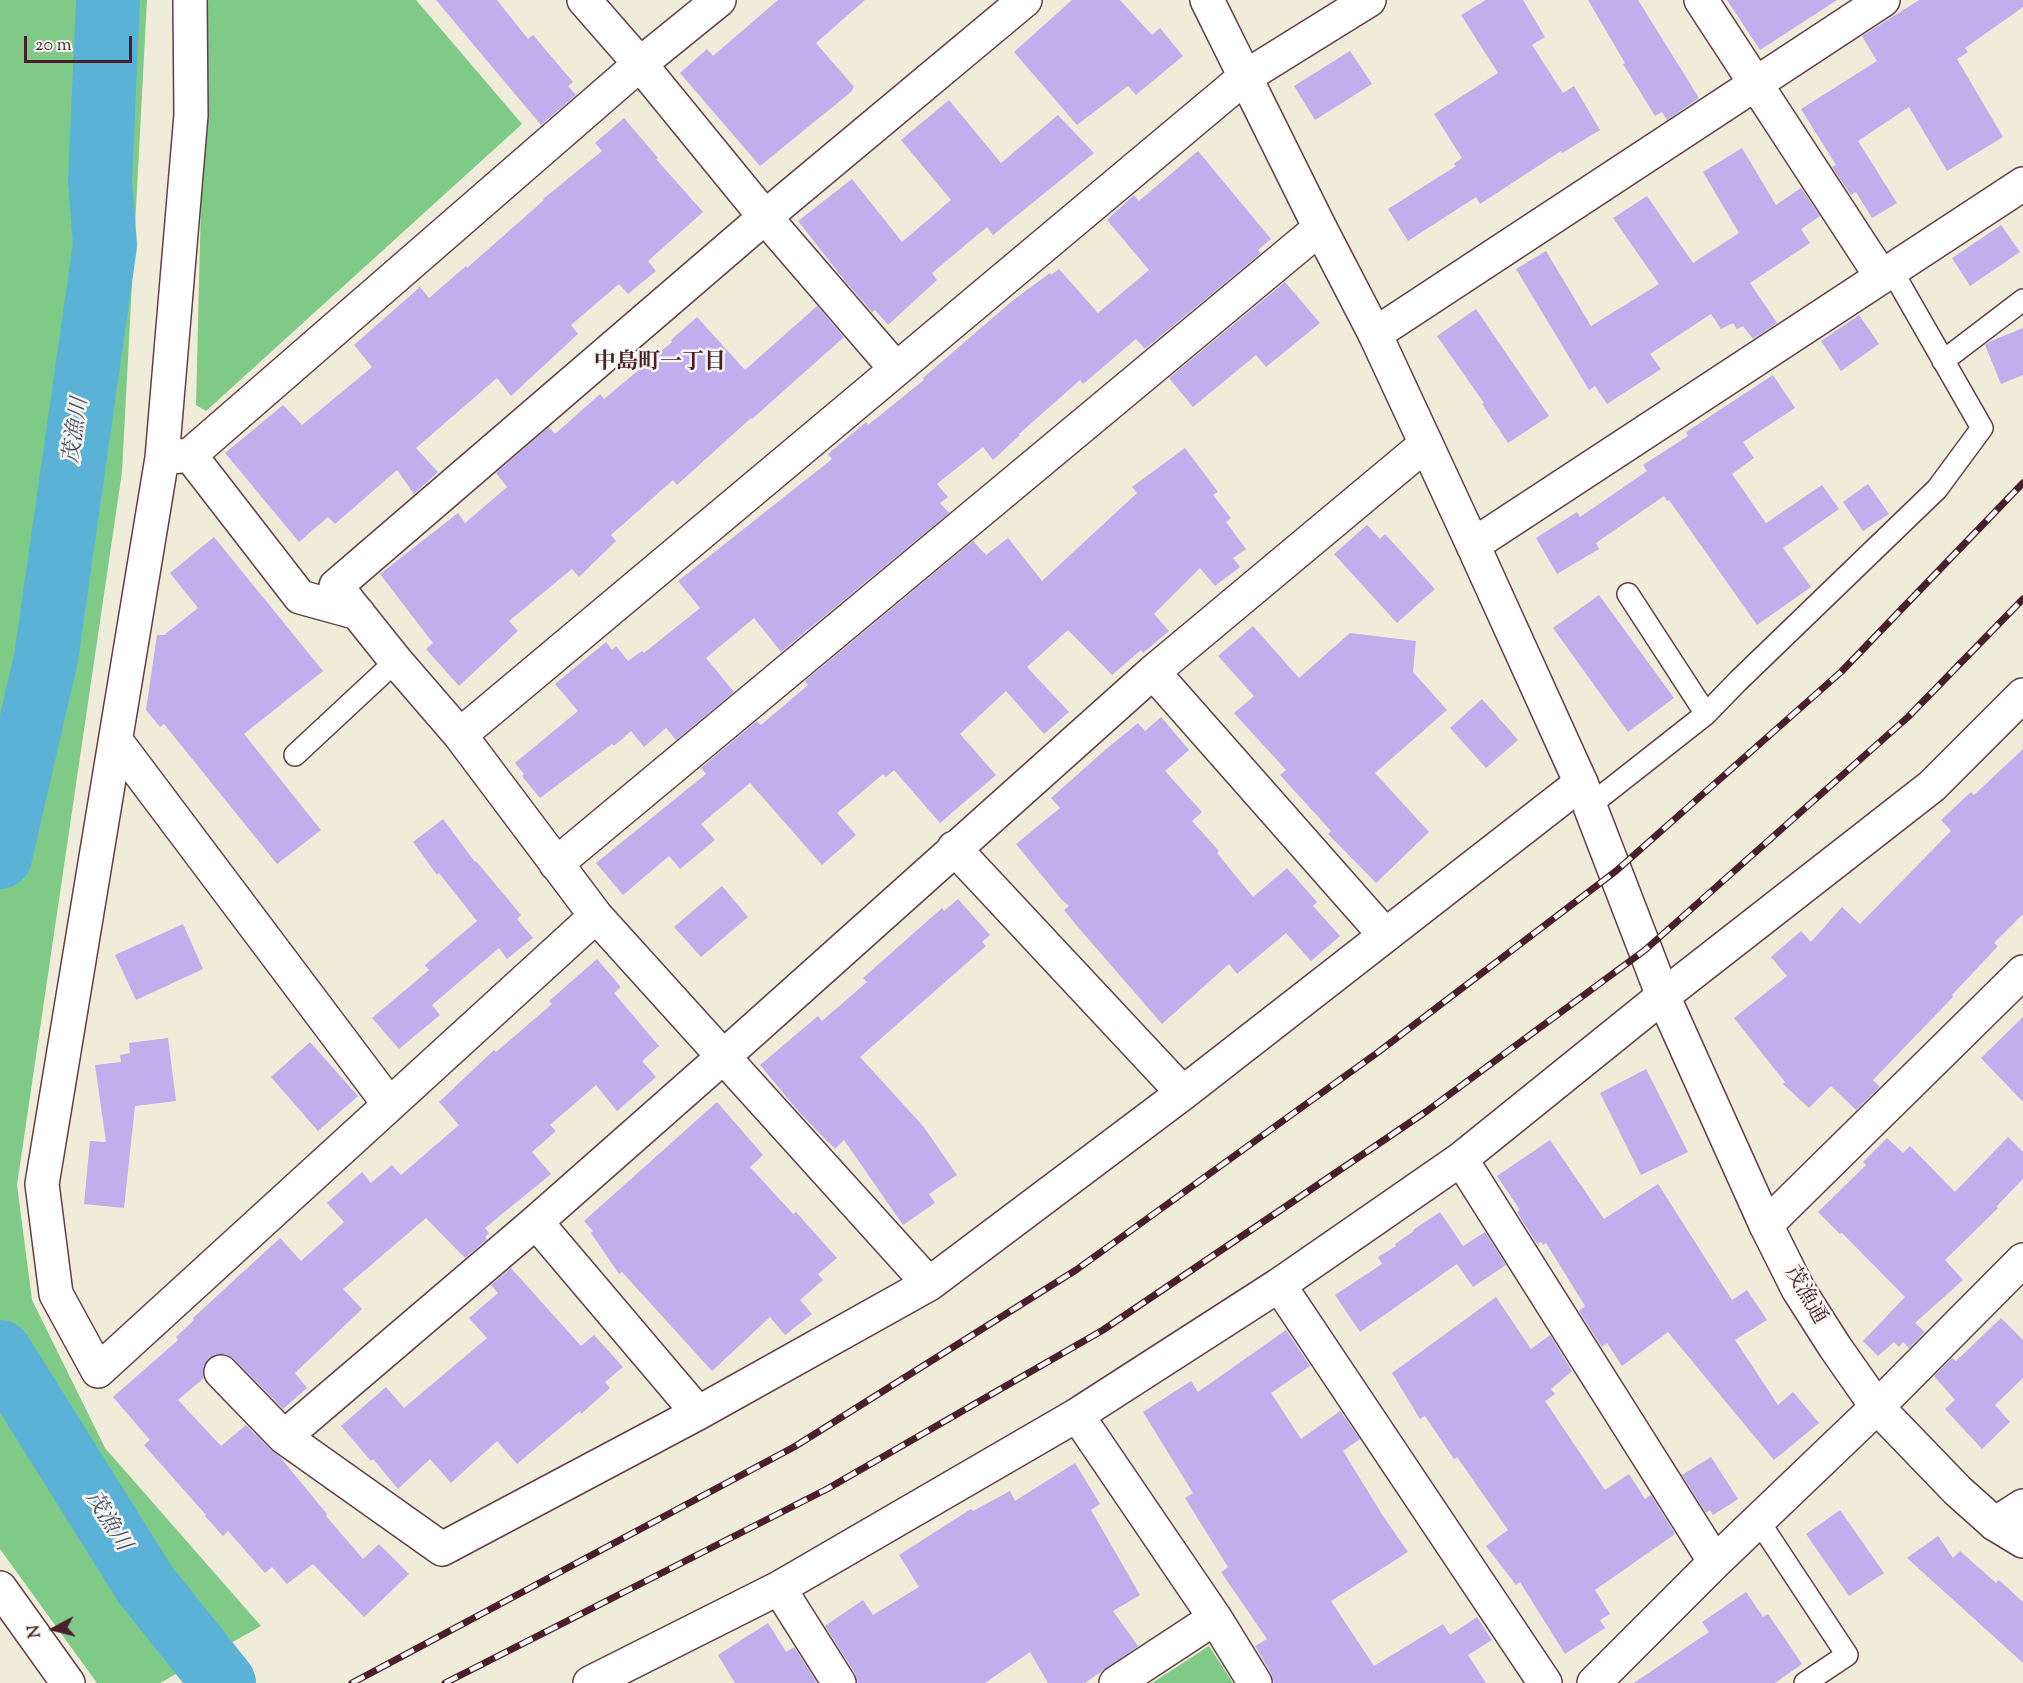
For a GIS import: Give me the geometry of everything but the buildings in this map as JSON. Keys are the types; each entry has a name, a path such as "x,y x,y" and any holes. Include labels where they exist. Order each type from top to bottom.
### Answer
{"street":[{"path":"190,0 191,115 176,457 116,741 42,1184 56,1294 99,1371 596,916"},
{"path":"585,0 765,217 896,369"},
{"path":"176,457 640,64 719,0"},
{"path":"929,1284 596,916 460,735 396,662 336,586 765,217 1025,0"},
{"name":"茂漁通","path":"1207,0 1375,334 1473,545 1585,795 1663,996 1798,1289 1877,1407 1958,1491 1995,1524 2023,1541"},
{"path":"460,735 1245,77 1369,0"},
{"path":"1701,0 1755,83 1886,273"},
{"path":"1375,334 1883,0"},
{"path":"1473,545 2023,184"},
{"path":"556,864 1320,228"},
{"path":"284,1437 536,1222 1153,672 1426,444"},
{"path":"176,457 300,597 358,613"},
{"path":"1153,672 1385,935"},
{"path":"590,1683 779,1588 1077,1414 1279,1285 1461,1160 1663,996 1932,786 2023,695"},
{"path":"116,741 389,1104"},
{"path":"221,1372 284,1437 442,1549 698,1413 929,1284 1184,1093 1385,935 1585,795"},
{"path":"954,848 1184,1093"},
{"path":"1767,1225 2023,972"},
{"path":"1461,1160 1715,1562"},
{"path":"536,1222 698,1413"},
{"path":"1594,1683 1758,1520 1877,1407 2023,1260"},
{"path":"1279,1285 1545,1683"},
{"path":"1077,1414 1215,1618 1255,1683"},
{"path":"1995,1524 2023,1506"},
{"path":"0,1588 68,1683"},
{"path":"779,1588 839,1683"},
{"path":"1116,1683 1215,1618"}],"lane":[{"path":"1585,795 1706,714 1937,489 1982,428 1943,361 1886,273"},
{"path":"1943,361 2023,300"},
{"path":"1628,594 1706,714"},
{"path":"295,755 396,662"},
{"path":"1758,1520 1847,1655 1805,1683"}],"green space":[{"path":"0,0 147,0 122,472 17,1185 32,1300 105,1448 261,1626 160,1683 97,1683 0,1549"},
{"path":"206,0 416,0 522,124 206,411 196,405"},
{"path":"1209,1646 1233,1683 1152,1683"}],"waterway":[{"name":"茂漁川","path":"0,857 46,658 105,245 100,181 108,0"},
{"name":"茂漁川","path":"0,1352 145,1584 224,1683"}],"railway":[{"path":"352,1683 794,1447 1076,1270 1377,1053 1616,871 1841,672 2023,483"},
{"path":"445,1683 827,1489 1103,1330 1427,1111 1645,950 1908,717 2023,599"}],"district":[{"name":"中島町一丁目","path":"660,364"}]}
